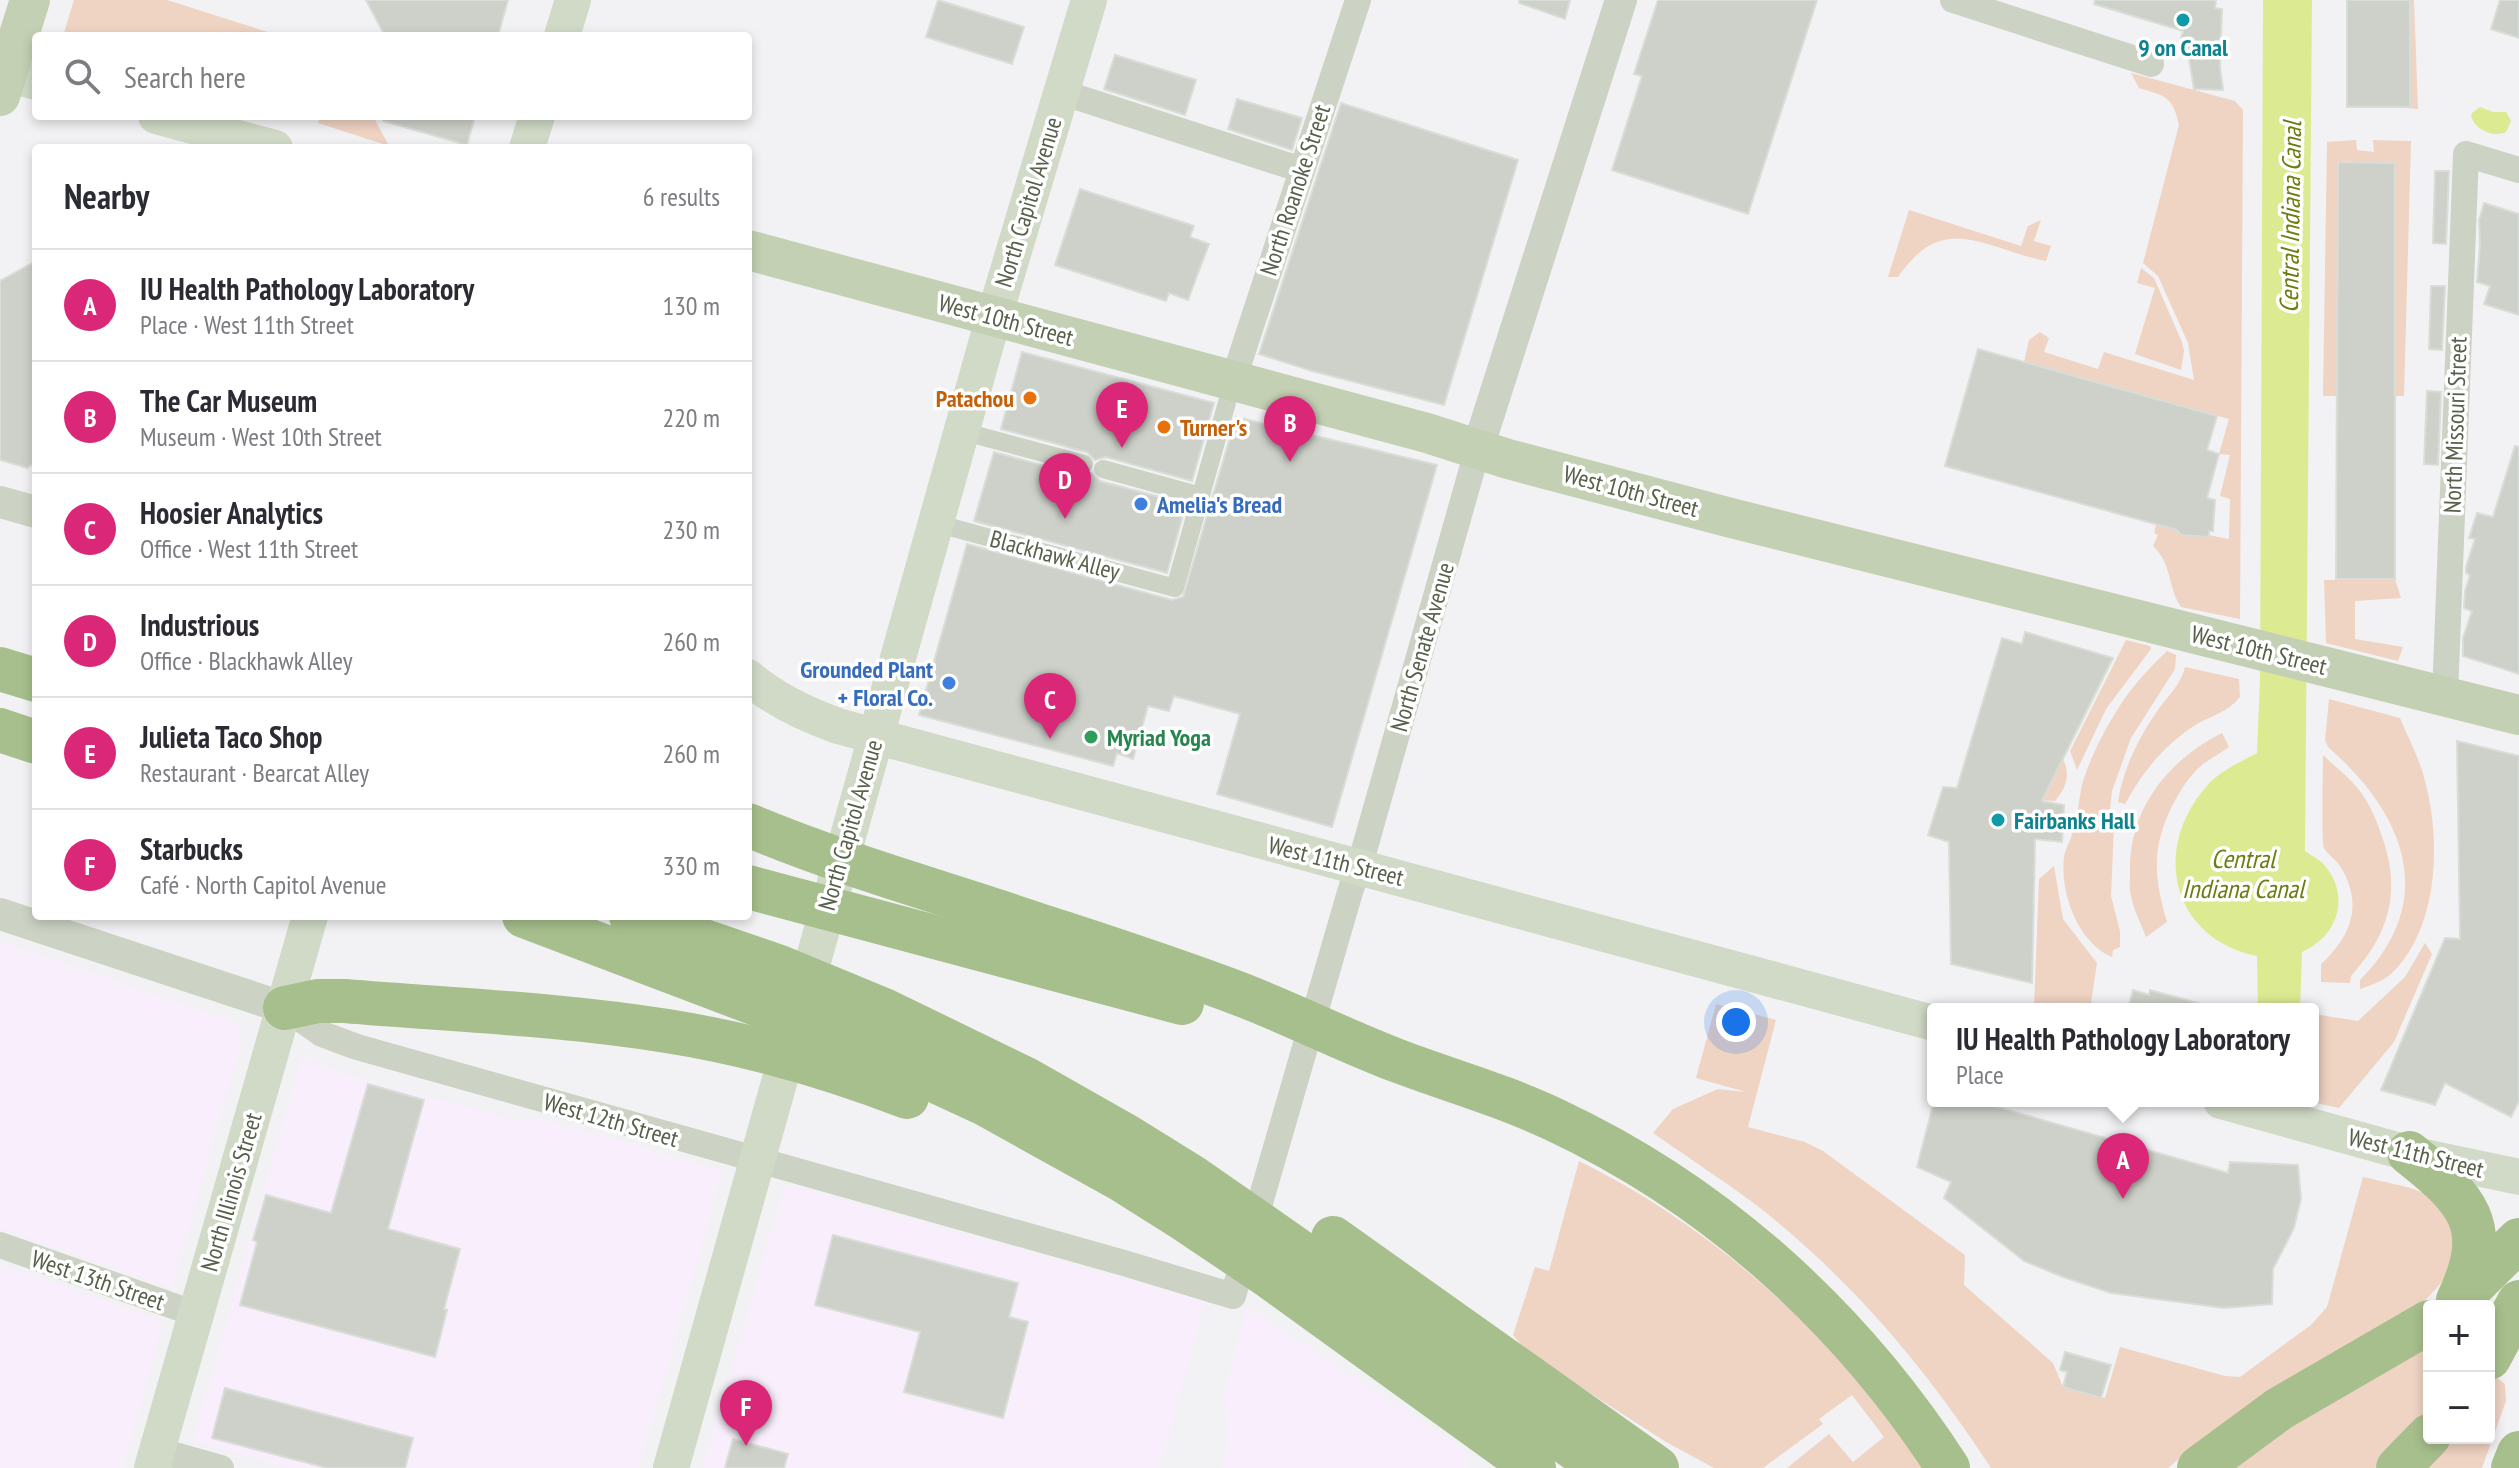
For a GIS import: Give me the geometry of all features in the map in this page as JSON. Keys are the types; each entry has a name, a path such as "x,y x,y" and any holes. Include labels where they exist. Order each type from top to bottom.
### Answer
{"highway":[{"path":"0,669 32,679"},
{"path":"0,730 32,741"},
{"path":"752,827 823,855 1038,924 1249,998 1397,1061 1518,1104 1593,1139 1655,1174 1695,1202 1750,1244 1811,1298 1872,1364 1948,1468"},
{"path":"752,888 1397,1061"},
{"path":"535,920 825,1030 985,1104 1120,1179 1267,1275 1541,1439 1602,1468"},
{"path":"642,920 833,988 927,1030 1056,1096 1194,1178 1541,1439 1657,1468"},
{"path":"734,920 884,978 1005,1036 1130,1104 1236,1170 1541,1439"},
{"path":"285,1008 318,1001 345,1001 600,1022 698,1036 805,1061 873,1083 1120,1179"},
{"path":"2409,1153 2462,1201 2472,1220 2474,1238 2469,1277 2452,1300"},
{"path":"2456,1300 2519,1240"},
{"path":"2495,1347 2519,1302"},
{"path":"2199,1468 2279,1409 2423,1323"},
{"path":"2398,1468 2423,1442"},
{"path":"2513,1468 2519,1453"}],"main road":[{"path":"11,81 30,0"},
{"path":"563,32 573,0"},
{"name":"North Capitol Avenue","path":"671,1468 961,431 1089,0"},
{"path":"171,120 260,144"},
{"path":"528,144 536,120"},
{"name":"West 10th Street","path":"752,251 1731,518 2519,715"},
{"name":"West 11th Street","path":"752,680 815,718 875,736 1927,1021"},
{"name":"North Illinois Street","path":"154,1459 309,920"},
{"name":"West 11th Street","path":"2243,1107 2409,1153 2519,1177"}],"street":[{"name":"North Roanoke Street","path":"1233,381 1358,0"},
{"name":"North Senate Avenue","path":"1233,1296 1478,448 1621,0"},
{"path":"1953,0 2151,64"},
{"path":"1061,92 1302,170"},
{"name":"North Missouri Street","path":"2445,696 2466,154 2519,170"},
{"path":"1103,469 1201,496 1233,381"},
{"path":"961,431 1084,464"},
{"name":"Blackhawk Alley","path":"935,523 1175,588 1201,496"},
{"path":"0,502 32,511"},
{"name":"West 12th Street","path":"0,914 285,1008 322,1034 357,1047 1233,1296"},
{"name":"West 13th Street","path":"0,1245 196,1314"},
{"path":"154,1459 221,1468"}],"shaded area":[{"path":"74,0 167,0 267,32 64,32"},
{"path":"2410,0 2414,0 2418,109 2396,107 2410,107"},
{"path":"2131,73 2235,101 2243,110 2240,619 2181,607 2164,561 2153,546 2158,535 2154,533 2156,525 2229,539 2230,499 2220,496 2230,455 2219,454 2229,419 2024,362 2029,340 2040,332 2049,338 2044,352 2098,369 2104,352 2194,380 2188,343 2158,276 2143,263 2179,125 2171,103 2162,96 2139,88"},
{"path":"319,120 375,120 388,144 383,144 318,123"},
{"path":"2356,140 2357,150 2374,152 2373,140 2411,141 2404,396 2323,396 2327,142"},
{"path":"1909,210 2021,246 2028,226 2041,220 2034,241 2051,246 2046,261 1983,243 1948,239 1932,244 1915,257 1898,277 1888,277"},
{"path":"2141,268 2154,278 2182,342 2181,370 2135,354 2155,288 2137,283"},
{"path":"2395,579 2401,598 2355,601 2355,639 2403,647 2398,661 2326,643 2324,580"},
{"path":"2126,640 2150,646 2151,649 2106,709 2077,770 2070,751"},
{"path":"2167,651 2176,655 2175,669 2131,738 2112,791 2111,896 2120,931 2120,947 2113,950 2112,957 2089,940 2073,914 2065,885 2064,857 2073,832 2082,785 2101,738 2127,696"},
{"path":"2185,667 2239,679 2240,697 2225,710 2197,724 2175,740 2147,769 2125,804 2118,802 2138,742"},
{"path":"2329,699 2400,718 2423,773 2433,829 2432,882 2419,932 2408,954 2392,973 2360,989 2360,980 2385,949 2399,919 2405,888 2402,858 2393,828 2376,800 2328,747 2325,740"},
{"path":"2222,733 2229,747 2203,764 2186,783 2161,834 2157,867 2167,922 2146,937 2130,890 2131,848 2136,827 2144,807 2169,772 2185,757"},
{"path":"2323,755 2355,785 2369,805 2381,834 2391,874 2391,892 2383,927 2375,944 2351,976 2350,983 2321,982 2321,964 2347,931 2352,907 2347,880 2340,866 2324,848"},
{"path":"2063,759 2067,776 2062,791 2055,801 2042,800"},
{"path":"2054,866 2063,919 2097,963 2091,1003 2034,1003 2039,879"},
{"path":"0,942 228,1019 241,1031 242,1040 172,1288 0,1228"},
{"path":"2425,943 2432,954 2394,1042 2339,1108 2319,1104 2319,1015 2358,1021 2405,977"},
{"path":"1716,1004 1776,1020 1748,1127 1805,1142 1823,1151 1965,1255 1964,1285 2053,1363 2063,1387 2105,1398 2120,1347 2225,1376 2240,1377 2311,1325 2327,1307 2363,1177 2417,1190 2435,1201 2442,1209 2452,1233 2451,1264 2442,1282 2426,1299 2198,1443 2168,1468 1991,1468 1915,1363 1829,1269 1764,1211 1653,1133 1673,1109 1718,1089 1746,1092 1696,1078"},
{"path":"302,1055 345,1074 507,1118 522,1121 537,1117 723,1171 639,1468 288,1468 193,1441"},
{"path":"1579,1161 1662,1208 1739,1264 1775,1295 1874,1398 1925,1468 1787,1468 1829,1434 1853,1462 1884,1437 1852,1395 1819,1419 1823,1424 1763,1468 1714,1468 1666,1442 1528,1353 1513,1335 1535,1267 1549,1271"},
{"path":"785,1184 1205,1301 1160,1468 703,1468"},
{"path":"0,1264 163,1321 124,1468 0,1468"},
{"path":"1247,1307 1460,1447 1470,1459 1469,1468 1221,1468 1227,1441 1225,1387"},
{"path":"2423,1348 2423,1423 2375,1468 2230,1468 2270,1437"},
{"path":"2495,1378 2505,1384 2506,1401 2495,1432"},
{"path":"2440,1444 2491,1444 2482,1468 2418,1468"}],"water":[{"name":"Central Indiana Canal","path":"2263,0 2312,0 2305,851 2319,860 2334,879 2338,904 2336,916 2324,937 2302,952 2300,1003 2258,1003 2257,956 2228,946 2205,931 2189,912 2179,889 2176,864 2179,838 2189,812 2211,781 2257,753 2260,680"},
{"path":"2480,107 2493,112 2506,112 2511,121 2506,132 2486,132 2477,126 2471,117"}],"building":[{"path":"366,0 508,0 499,32 383,32"},
{"path":"938,0 1024,27 1012,64 926,37"},
{"path":"1519,0 1570,0 1565,19 1519,3"},
{"path":"1658,0 1817,0 1748,214 1612,170 1642,76 1634,74"},
{"name":"9 on Canal","path":"2095,0 2216,0 2215,8 2222,9 2220,67 2223,90 2194,89 2186,40 2181,38 2183,31 2094,4"},
{"path":"2347,0 2410,0 2410,107 2347,107"},
{"path":"2500,0 2519,0 2519,38 2491,29"},
{"path":"1115,55 1196,80 1185,115 1104,89"},
{"path":"1237,99 1302,118 1292,150 1228,129"},
{"path":"1341,103 1518,160 1444,405 1259,354"},
{"path":"383,120 474,120 467,144"},
{"path":"2338,162 2395,163 2395,579 2336,579"},
{"path":"2435,171 2449,171 2446,244 2433,243"},
{"path":"1080,189 1194,226 1190,237 1209,244 1188,300 1169,293 1166,301 1055,265"},
{"path":"2484,203 2519,214 2519,315 2484,304 2490,286 2477,282 2479,220"},
{"path":"32,263 32,465 27,468 0,460 0,281"},
{"path":"2431,286 2445,286 2442,350 2429,349"},
{"path":"1978,349 2217,416 2207,450 2219,454 2207,498 2215,500 2213,531 2209,531 2209,537 2181,535 2177,530 1945,466"},
{"path":"1022,352 1214,403 1192,481 1106,457 1095,460 1087,452 1001,429"},
{"path":"2427,391 2441,392 2438,465 2424,464"},
{"path":"1236,417 1437,465 1332,827 1217,794 1240,714 1174,696 1169,711 1148,706 1133,759 1117,753 1113,766 919,715 967,544 1172,600 1183,597"},
{"path":"2515,446 2519,447 2519,674 2463,656 2463,638 2472,611 2464,608 2470,575 2466,573 2466,567 2475,539 2469,538 2477,513 2493,517"},
{"path":"994,452 1081,476 1092,473 1100,481 1186,504 1167,573 974,521"},
{"name":"Fairbanks Hall","path":"2025,632 2113,658 2042,801 2064,805 2062,842 2035,839 2032,983 1951,964 1949,842 1928,835 1943,787 1957,788 2002,638 2022,644"},
{"path":"2457,741 2519,756 2519,1101 2511,1117 2445,1083 2435,1105 2381,1090 2445,938 2460,939"},
{"path":"2133,990 2149,995 2150,990 2197,1003 2130,1003"},
{"path":"368,1084 424,1100 388,1229 460,1249 435,1357 240,1305 266,1195 331,1213"},
{"path":"1932,1107 1997,1107 2228,1173 2230,1162 2298,1165 2301,1199 2294,1228 2273,1269 2272,1304 2224,1308 2111,1293 2024,1261 1944,1198 1951,1182 1917,1167"},
{"path":"833,1235 1018,1283 1009,1317 1028,1322 1003,1418 904,1392 920,1332 815,1305"},
{"path":"2065,1352 2111,1365 2101,1398 2063,1387 2067,1372 2060,1370"},
{"path":"225,1388 413,1438 405,1468 327,1468 212,1438"},
{"path":"733,1439 788,1454 784,1468 725,1468"}],"place":[{"name":"9 on Canal","path":"2183,20"},
{"name":"Patachou","path":"1030,398"},
{"name":"Turner's","path":"1164,427"},
{"name":"Julieta Taco Shop","path":"1122,448"},
{"name":"The Car Museum","path":"1290,462"},
{"name":"Amelia's Bread","path":"1141,504"},
{"name":"Industrious","path":"1065,519"},
{"name":"Grounded Plant + Floral Co.","path":"949,683"},
{"name":"Myriad Yoga","path":"1091,737"},
{"name":"Hoosier Analytics","path":"1050,739"},
{"name":"Fairbanks Hall","path":"1998,820"},
{"name":"IU Health Pathology Laboratory","path":"2123,1199"},
{"name":"Starbucks","path":"746,1446"}]}
